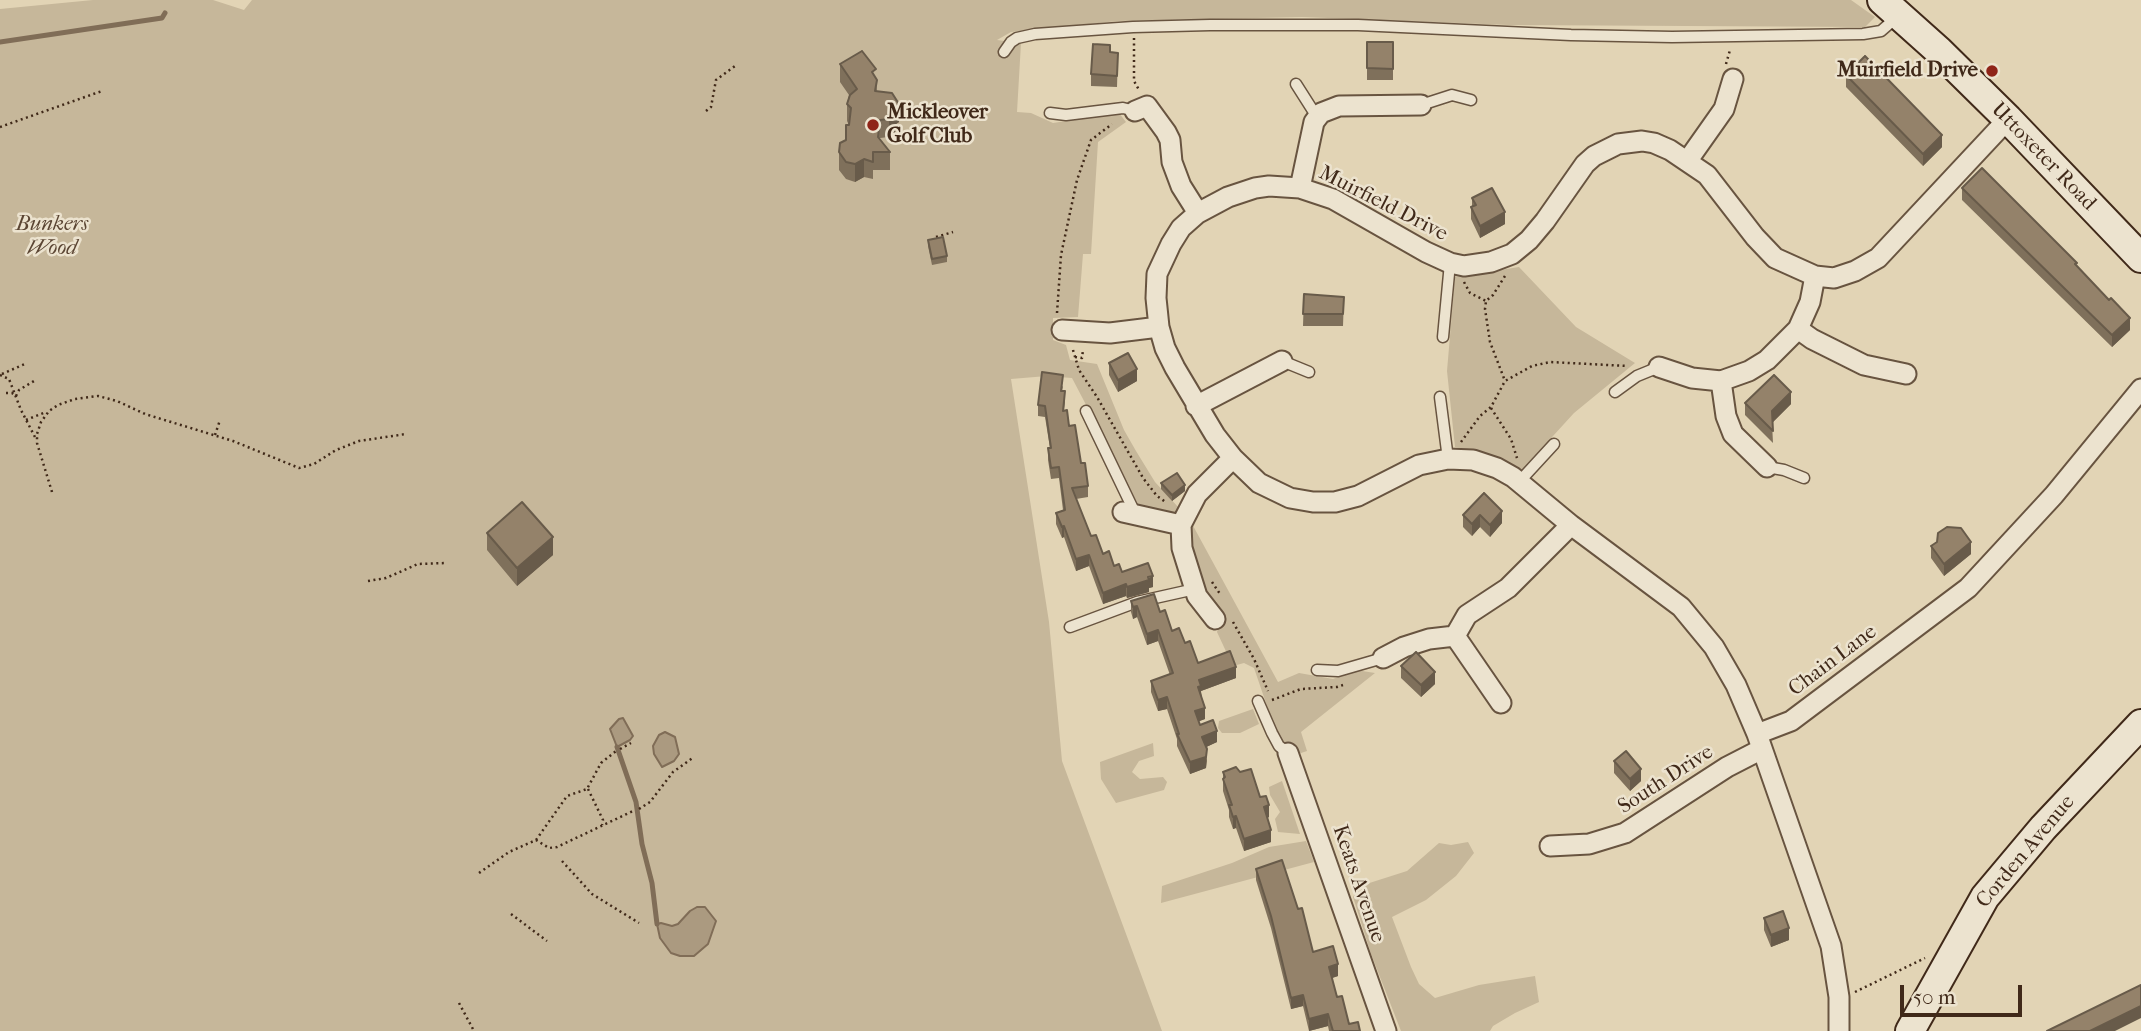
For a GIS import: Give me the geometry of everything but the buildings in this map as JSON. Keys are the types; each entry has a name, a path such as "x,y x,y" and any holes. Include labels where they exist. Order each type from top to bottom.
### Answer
{"main road":[{"name":"Uttoxeter Road","path":"1891,7 2008,119 2141,258"},
{"name":"Corden Avenue","path":"1910,1031 1985,897 2043,828 2141,724"}],"street":[{"path":"1688,160 1724,109 1733,79"},
{"path":"1139,109 1147,106 1166,132 1170,140 1172,162 1181,186 1198,213"},
{"path":"1300,187 1314,122 1328,109 1339,106 1399,113 1421,106"},
{"name":"Muirfield Drive","path":"1760,741 1736,685 1714,647 1681,607 1571,525 1516,479 1497,468 1473,460 1452,458 1419,466 1358,496 1335,502 1290,498 1268,489 1251,476 1233,458 1196,406 1165,348 1159,327 1157,274 1181,228 1198,213 1227,197 1255,188 1282,186 1300,187 1333,199 1426,252 1454,264 1490,262 1512,254 1545,221 1585,164 1604,150 1618,144 1642,141 1670,149 1707,175 1755,237 1775,258 1815,276 1835,278 1878,258 2008,119"},
{"path":"1659,367 1692,378 1721,381 1749,371 1767,360 1798,329 1810,302 1815,276"},
{"path":"1062,330 1079,347 1110,333 1159,327"},
{"path":"1798,329 1864,365 1875,377 1906,374"},
{"path":"1196,406 1282,361"},
{"path":"1721,381 1726,416 1733,434 1767,467"},
{"name":"Chain Lane","path":"1760,741 1791,721 1968,588 2054,495 2141,388"},
{"path":"1220,621 1197,596 1203,584 1182,548 1183,520 1197,494 1233,458"},
{"path":"1130,514 1183,520"},
{"path":"1455,636 1467,615 1507,588 1571,525"},
{"path":"1383,658 1404,647 1429,639 1455,636"},
{"path":"1455,636 1501,703"},
{"path":"1760,741 1831,946 1839,997 1839,1031"},
{"name":"South Drive","path":"1550,846 1589,844 1625,833 1727,767 1760,741"},
{"name":"Keats Avenue","path":"1288,753 1386,1031"}],"lane":[{"path":"1004,52 1017,38 1035,34 1210,24 1345,25 1572,35 1863,34 1881,31 1891,7"},
{"path":"1296,85 1317,117"},
{"path":"1421,106 1451,95 1471,100"},
{"path":"1050,113 1066,115 1124,108 1139,109"},
{"path":"1443,337 1454,264"},
{"path":"1282,361 1309,372"},
{"path":"1615,392 1637,376 1659,367"},
{"path":"1440,397 1452,458"},
{"path":"1086,411 1130,514"},
{"path":"1516,479 1554,444"},
{"path":"1767,467 1804,478"},
{"path":"1070,627 1137,602 1203,584"},
{"path":"1317,670 1338,671 1383,658"},
{"path":"1258,701 1276,739 1288,753"}],"path":[{"path":"1062,330 1056,330 1061,255 1084,156 1091,141 1100,131 1139,109 1134,81 1133,27"},
{"path":"1733,79 1726,67 1734,36"},
{"path":"706,111 710,107 716,80 735,66"},
{"path":"0,127 102,91"},
{"path":"936,237 953,232"},
{"path":"1486,301 1504,277 1515,268 1512,254"},
{"path":"1454,264 1470,293 1486,301"},
{"path":"1486,301 1490,342 1505,381"},
{"path":"1079,347 1079,370 1143,478 1157,496 1183,520"},
{"path":"1452,458 1470,428 1491,407 1505,381 1532,366 1550,362 1659,367"},
{"path":"1,375 27,363"},
{"path":"1,375 9,379 36,439 52,492"},
{"path":"16,396 19,390 34,381"},
{"path":"6,393 16,396"},
{"path":"26,419 69,400 98,396 145,414 215,435 299,468 314,464 336,450 359,441 407,433"},
{"path":"1491,407 1511,439 1518,469 1516,479"},
{"path":"36,439 41,422 49,411"},
{"path":"215,435 220,421"},
{"path":"368,581 386,578 418,564 446,563"},
{"path":"1203,584 1221,596"},
{"path":"1220,621 1254,659 1275,708"},
{"path":"479,873 509,852 536,840 567,796 587,789 601,763 631,743"},
{"path":"639,809 650,802 673,772 694,757"},
{"path":"587,789 603,820 602,825"},
{"path":"536,840 549,848 557,847 633,811"},
{"path":"562,861 592,894 639,923"},
{"path":"511,914 547,941"},
{"path":"1839,997 1849,995 1930,956"},
{"path":"459,1003 474,1031"}],"green space":[{"name":"Bunkers Wood","path":"93,0 213,0 244,10 252,0 1851,0 1875,17 1865,27 1509,25 1302,17 1118,21 1011,32 997,40 1021,43 1017,112 1031,113 1053,123 1119,113 1126,122 1098,142 1091,254 1083,254 1078,317 1053,318 1053,340 1066,345 1070,360 1097,364 1124,430 1155,482 1179,508 1172,515 1139,506 1072,378 1047,376 1011,379 1049,622 1062,761 1162,1031 0,1031 0,9"},
{"path":"1519,267 1576,327 1635,363 1574,413 1522,470 1483,452 1455,447 1447,371 1455,277"},
{"path":"1191,522 1278,682 1299,673 1333,679 1356,670 1375,673 1301,732 1307,751 1298,754 1279,741 1254,668 1244,663 1233,666 1217,632 1224,624 1204,590 1186,545"},
{"path":"1253,709 1259,724 1240,733 1222,733 1218,728 1219,721"},
{"path":"1153,743 1154,756 1139,761 1132,772 1140,779 1163,777 1167,782 1164,790 1116,803 1101,779 1100,762"},
{"path":"1282,781 1300,834 1278,832 1275,819 1280,812 1270,795 1269,787"},
{"path":"1306,841 1314,862 1161,903 1162,886 1232,863 1269,847"},
{"path":"1468,842 1474,853 1456,876 1426,900 1392,917 1411,967 1419,984 1435,998 1479,985 1535,976 1539,1002 1493,1026 1490,1031 1401,1031 1371,954 1353,897 1360,886 1407,871 1439,843 1451,845"}],"shaded area":[{"path":"623,718 633,736 617,747 610,729"},
{"path":"665,732 675,737 679,754 674,761 662,767 654,754 653,746 659,735"},
{"path":"697,907 705,907 716,921 708,944 694,956 671,953 660,938 657,924 678,924"}],"waterway":[{"path":"0,42 162,18 165,13"},
{"path":"617,747 636,802 657,924"}],"place":[{"name":"Muirfield Drive","path":"1992,71"},
{"name":"Mickleover Golf Club","path":"873,125"}]}
